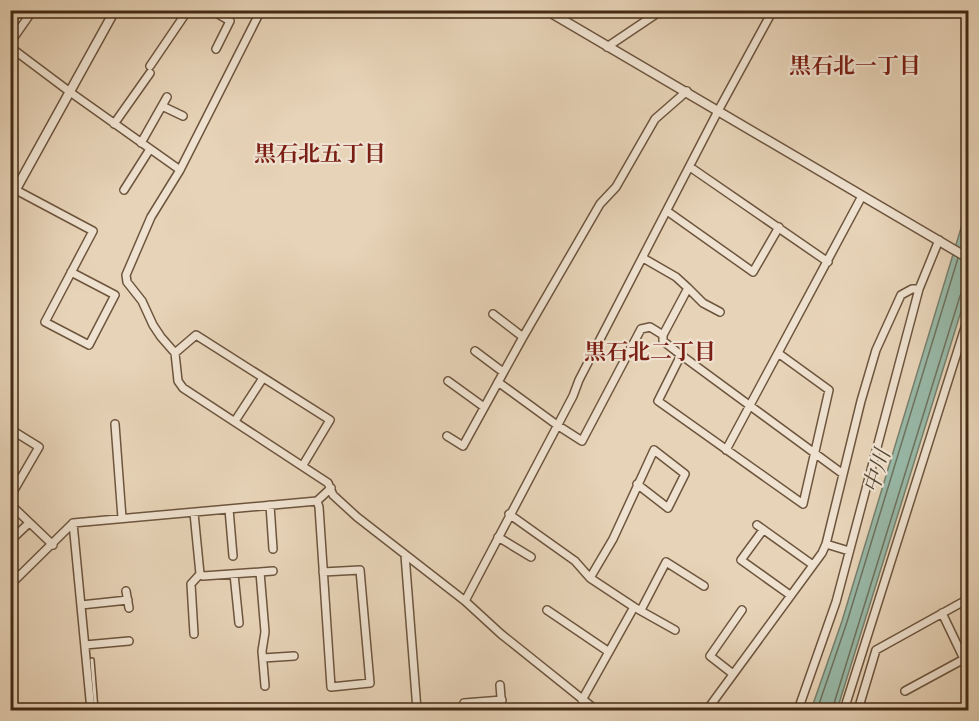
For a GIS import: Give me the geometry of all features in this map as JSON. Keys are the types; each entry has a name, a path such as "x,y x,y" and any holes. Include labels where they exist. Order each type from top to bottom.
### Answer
{"street":[{"path":"33,10 10,45 70,92 180,170"},
{"path":"10,200 115,10"},
{"path":"114,124 188,10"},
{"path":"211,10 230,21 216,49"},
{"path":"261,10 180,170 151,217 126,275 127,282 142,301 161,337 176,353 178,381 183,388 328,483 333,495 357,517 465,601 501,634 596,711"},
{"path":"546,10 969,258"},
{"path":"642,10 651,17"},
{"path":"607,47 662,10"},
{"path":"465,601 718,111 773,10"},
{"path":"447,436 463,446 523,336 600,204 616,187 655,119 687,92"},
{"path":"141,143 167,98"},
{"path":"162,106 183,116"},
{"path":"124,190 150,149"},
{"path":"690,167 828,262"},
{"path":"16,190 93,231 71,272 45,322 89,345 116,294 71,272"},
{"path":"726,450 862,196"},
{"path":"667,212 753,272 779,227"},
{"path":"798,711 836,602 919,289 939,240"},
{"path":"643,258 676,277 703,303 720,312"},
{"path":"688,288 663,335 663,341 843,474"},
{"path":"707,711 813,565 826,543 868,375 884,330 901,295 912,289 919,289"},
{"path":"493,314 523,336"},
{"path":"844,711 969,318"},
{"path":"498,382 582,441 641,329 650,327 663,335"},
{"path":"176,353 196,335 330,420 303,465"},
{"path":"475,351 503,372"},
{"path":"681,355 658,401 803,504 829,390 778,353"},
{"path":"235,422 263,378"},
{"path":"448,381 484,407"},
{"path":"115,424 122,518"},
{"path":"10,429 39,447 10,497"},
{"path":"590,578 613,539 637,483 654,450 685,474 668,508 637,483"},
{"path":"10,585 74,523 317,501 331,488"},
{"path":"317,501 320,507 323,572 331,687 370,683 360,570 323,572"},
{"path":"10,504 52,545"},
{"path":"270,505 273,549"},
{"path":"229,509 233,556"},
{"path":"194,513 200,574 191,584 194,634"},
{"path":"509,514 575,561 590,578 675,630"},
{"path":"10,541 29,523"},
{"path":"74,523 91,711"},
{"path":"757,525 813,565"},
{"path":"763,530 741,560 790,595"},
{"path":"498,537 531,557"},
{"path":"826,543 849,551"},
{"path":"405,555 417,711"},
{"path":"582,700 609,652 666,562 704,586"},
{"path":"200,574 203,576 273,571"},
{"path":"260,572 265,686"},
{"path":"234,574 239,623"},
{"path":"81,605 128,604 126,591"},
{"path":"859,709 876,650 969,599"},
{"path":"547,610 609,652"},
{"path":"733,674 710,656 742,610"},
{"path":"905,691 964,659 942,613"},
{"path":"85,645 129,641"},
{"path":"263,658 294,656"},
{"path":"500,685 502,711"},
{"path":"464,703 502,700"}],"lane":[{"path":"92,660 96,711"}],"water":[{"path":"968,205 968,289 837,710 811,710 842,621"}],"district":[{"name":"黒石北一丁目","path":"855,65"},
{"name":"黒石北五丁目","path":"320,153"},
{"name":"黒石北二丁目","path":"650,351"}],"water label":[{"name":"中川","path":"876,471"}]}
